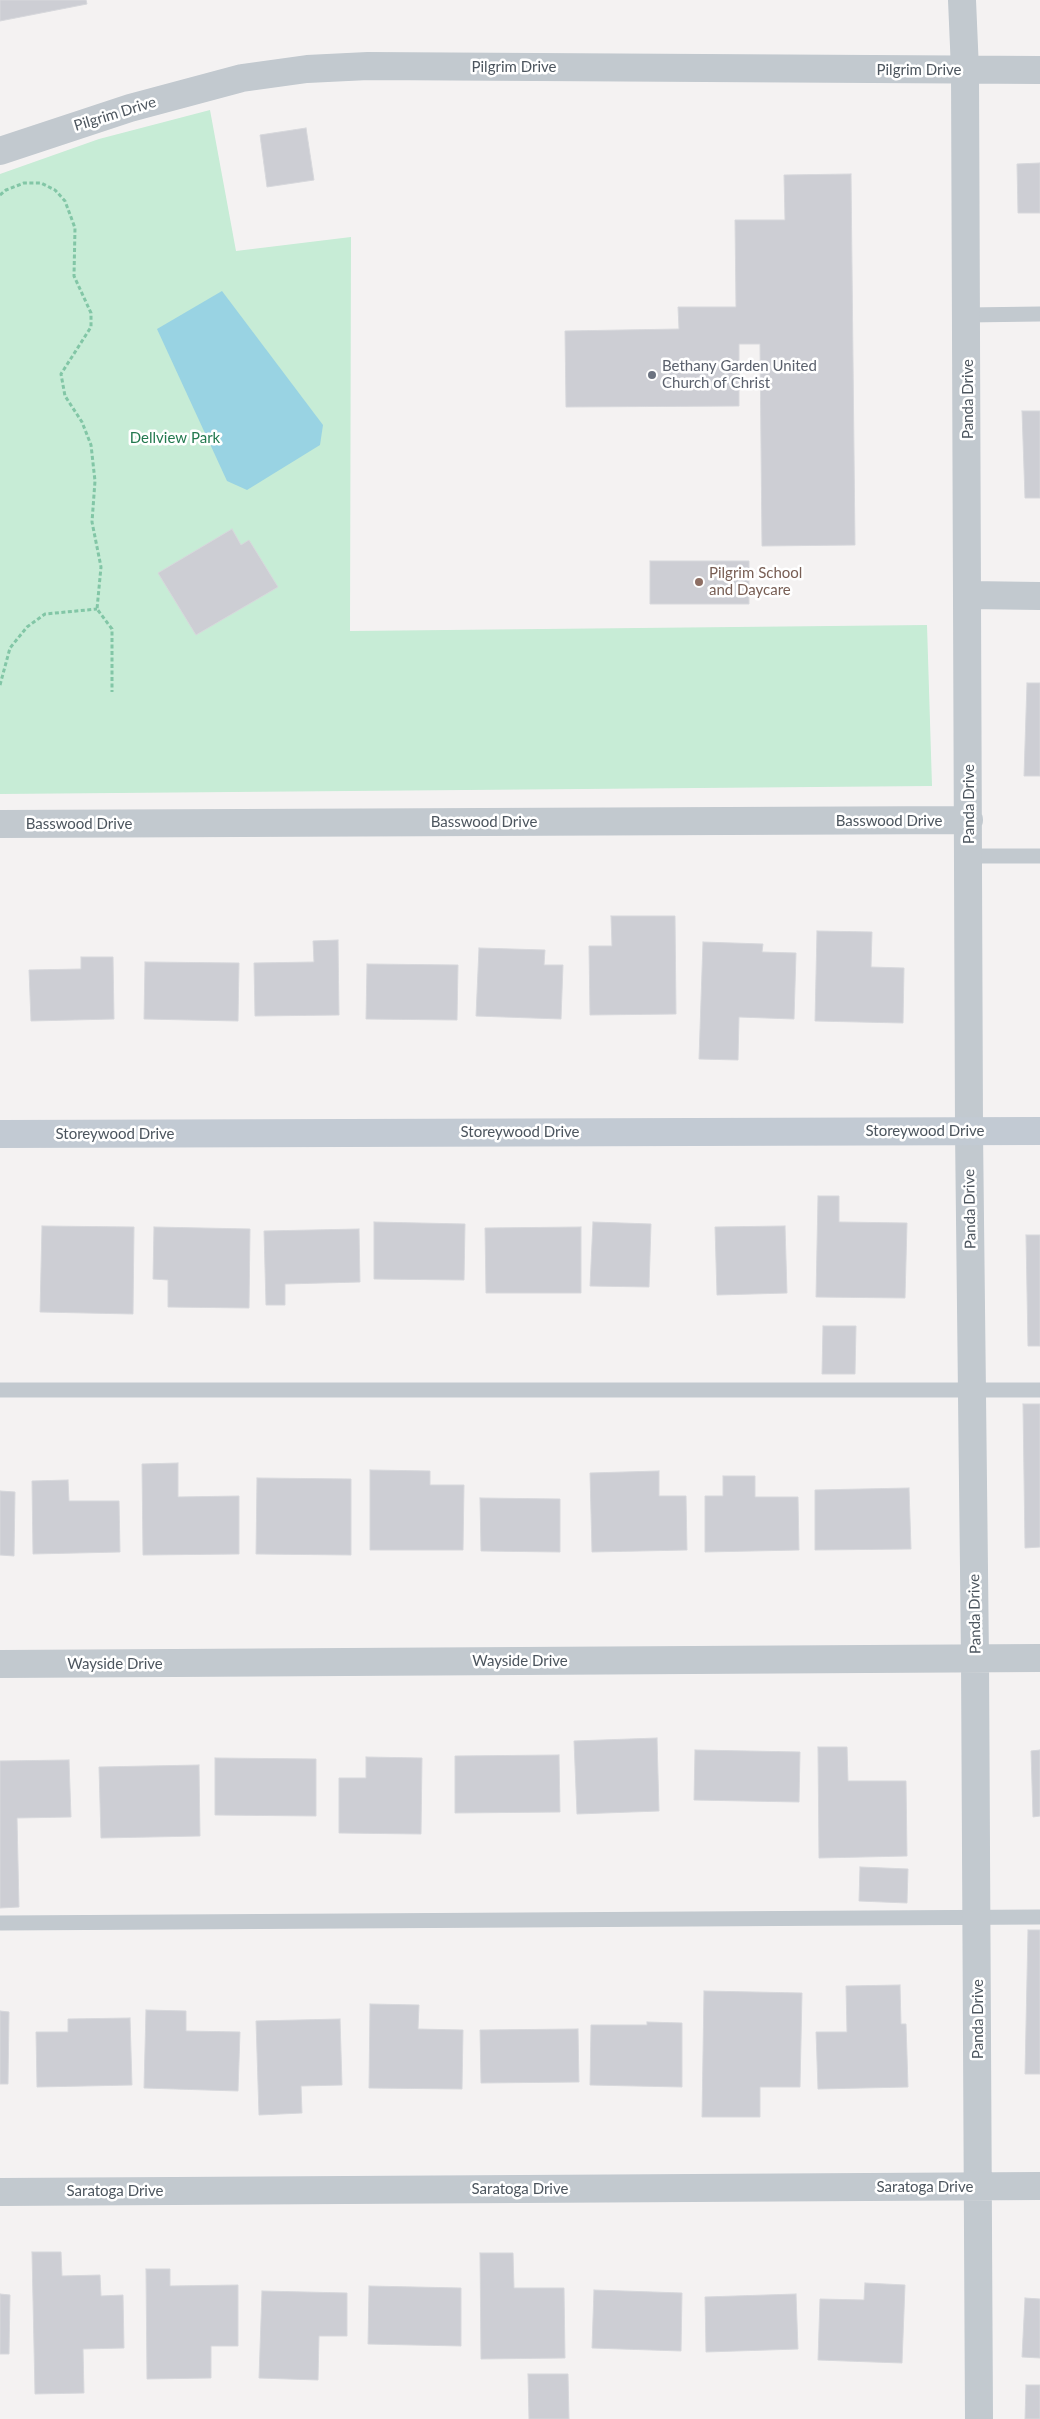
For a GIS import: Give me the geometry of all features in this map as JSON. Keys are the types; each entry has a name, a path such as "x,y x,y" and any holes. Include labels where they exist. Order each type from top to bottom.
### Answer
{"street":[{"name":"Panda Drive","path":"962,0 965,70 969,595 969,1131 975,1659 979,2419"},
{"name":"Pilgrim Drive","path":"0,151 130,108 242,78 307,69 368,66 1040,70"},
{"path":"969,595 1040,596"},
{"name":"Basswood Drive","path":"0,824 969,820"},
{"name":"Storeywood Drive","path":"0,1134 1040,1131"},
{"name":"Wayside Drive","path":"0,1664 1040,1658"},
{"name":"Saratoga Drive","path":"0,2192 1040,2186"}],"lane":[{"path":"967,315 1040,314"},
{"path":"969,856 1040,856"},
{"path":"0,1390 1040,1390"},
{"path":"0,1923 1040,1917"}],"path":[{"path":"0,195 6,190 24,183 41,183 55,190 65,201 75,228 74,276 91,313 91,327 61,374 65,396 82,422 90,445 95,480 92,522 101,567 97,609 112,629 112,692"},
{"path":"0,685 10,648 27,627 45,614 97,609"}],"green space":[{"name":"Dellview Park","path":"210,110 236,251 351,237 350,631 927,625 932,786 0,794 0,174 99,139"}],"water":[{"path":"222,291 323,425 320,445 247,490 227,481 157,329"}],"building":[{"path":"0,0 86,0 87,4 0,21"},
{"path":"306,128 314,180 267,187 260,135"},
{"path":"1040,163 1040,213 1018,213 1017,164"},
{"name":"Bethany Garden United Church of Christ","path":"851,174 855,545 762,546 760,344 739,344 739,406 566,407 565,331 679,329 678,307 736,307 735,220 785,220 784,175"},
{"path":"1022,411 1040,411 1040,498 1025,498"},
{"path":"232,529 241,545 249,540 278,587 196,635 158,573"},
{"name":"Pilgrim School and Daycare","path":"650,561 749,561 749,604 650,604"},
{"path":"1027,683 1040,683 1040,776 1024,776"},
{"path":"611,916 675,916 676,1014 590,1015 589,946 612,946"},
{"path":"817,931 872,932 871,967 904,968 903,1023 815,1021"},
{"path":"338,940 339,1015 255,1016 254,963 314,962 313,941"},
{"path":"703,942 763,944 762,952 796,953 794,1019 739,1017 738,1060 699,1059"},
{"path":"479,948 545,950 544,965 563,965 561,1019 476,1016"},
{"path":"81,957 113,957 114,1019 31,1021 29,970 81,969"},
{"path":"145,962 239,963 238,1021 144,1019"},
{"path":"367,964 458,965 457,1020 366,1019"},
{"path":"818,1196 839,1196 839,1222 907,1223 905,1298 816,1297"},
{"path":"374,1222 465,1224 464,1280 374,1279"},
{"path":"593,1222 651,1224 649,1287 590,1286"},
{"path":"42,1226 134,1227 133,1314 40,1312"},
{"path":"785,1226 787,1293 717,1295 715,1227"},
{"path":"154,1227 250,1229 249,1308 168,1307 168,1280 153,1279"},
{"path":"581,1227 581,1293 486,1293 485,1228"},
{"path":"359,1229 360,1282 285,1284 285,1305 266,1305 264,1231"},
{"path":"1026,1235 1040,1235 1040,1346 1028,1346"},
{"path":"823,1326 856,1326 855,1374 822,1374"},
{"path":"1023,1404 1040,1404 1040,1547 1025,1548"},
{"path":"178,1463 178,1497 239,1496 239,1554 143,1555 142,1464"},
{"path":"370,1470 430,1471 430,1485 464,1485 463,1550 370,1550"},
{"path":"659,1471 659,1496 686,1496 687,1550 592,1552 590,1473"},
{"path":"723,1476 755,1476 755,1497 798,1497 799,1550 705,1552 705,1496 723,1496"},
{"path":"257,1478 351,1479 351,1555 256,1554"},
{"path":"68,1480 69,1501 119,1501 120,1552 33,1554 32,1481"},
{"path":"909,1488 911,1549 815,1550 815,1490"},
{"path":"0,1491 15,1492 14,1556 0,1555"},
{"path":"480,1498 560,1499 560,1552 481,1551"},
{"path":"657,1738 659,1811 577,1814 574,1741"},
{"path":"818,1747 847,1747 848,1781 906,1781 907,1856 819,1858"},
{"path":"695,1750 800,1752 799,1802 694,1800"},
{"path":"1040,1750 1040,1816 1033,1817 1031,1751"},
{"path":"559,1755 560,1812 455,1813 455,1756"},
{"path":"366,1757 422,1758 421,1834 339,1833 339,1778 366,1778"},
{"path":"215,1758 316,1759 316,1816 215,1815"},
{"path":"69,1760 71,1817 17,1818 19,1907 0,1908 0,1761"},
{"path":"199,1765 200,1836 101,1838 99,1767"},
{"path":"860,1867 908,1869 907,1903 859,1901"},
{"path":"1028,1930 1040,1930 1040,2074 1025,2074"},
{"path":"900,1985 901,2024 906,2024 908,2087 818,2089 816,2032 847,2032 846,1986"},
{"path":"704,1991 802,1993 800,2087 760,2087 760,2117 702,2117"},
{"path":"370,2004 419,2005 418,2029 463,2030 462,2089 369,2088"},
{"path":"146,2010 186,2011 186,2031 240,2032 238,2091 144,2088"},
{"path":"0,2011 9,2012 8,2084 0,2084"},
{"path":"130,2018 132,2085 37,2087 36,2032 68,2032 68,2019"},
{"path":"340,2019 342,2085 301,2086 302,2113 259,2115 256,2021"},
{"path":"647,2022 682,2023 682,2087 590,2085 591,2025 647,2025"},
{"path":"578,2029 579,2082 481,2083 480,2030"},
{"path":"32,2252 61,2252 62,2276 100,2275 101,2296 123,2295 124,2348 83,2349 84,2393 35,2394"},
{"path":"480,2253 513,2253 514,2288 564,2288 565,2358 481,2359"},
{"path":"146,2269 170,2269 170,2286 238,2285 238,2346 211,2346 211,2378 147,2379"},
{"path":"865,2283 905,2285 902,2363 818,2360 820,2299 864,2300"},
{"path":"369,2286 461,2288 461,2346 368,2344"},
{"path":"594,2290 682,2293 681,2351 592,2348"},
{"path":"262,2291 347,2293 347,2336 319,2336 318,2380 259,2378"},
{"path":"0,2294 10,2295 9,2354 0,2354"},
{"path":"796,2294 798,2349 706,2352 705,2297"},
{"path":"1025,2298 1040,2299 1040,2358 1022,2357"},
{"path":"528,2374 568,2374 569,2419 529,2419"},
{"path":"1026,2385 1040,2385 1040,2419 1025,2419"}],"place":[{"name":"Bethany Garden United Church of Christ","path":"652,375"},
{"name":"Pilgrim School and Daycare","path":"699,582"}]}
